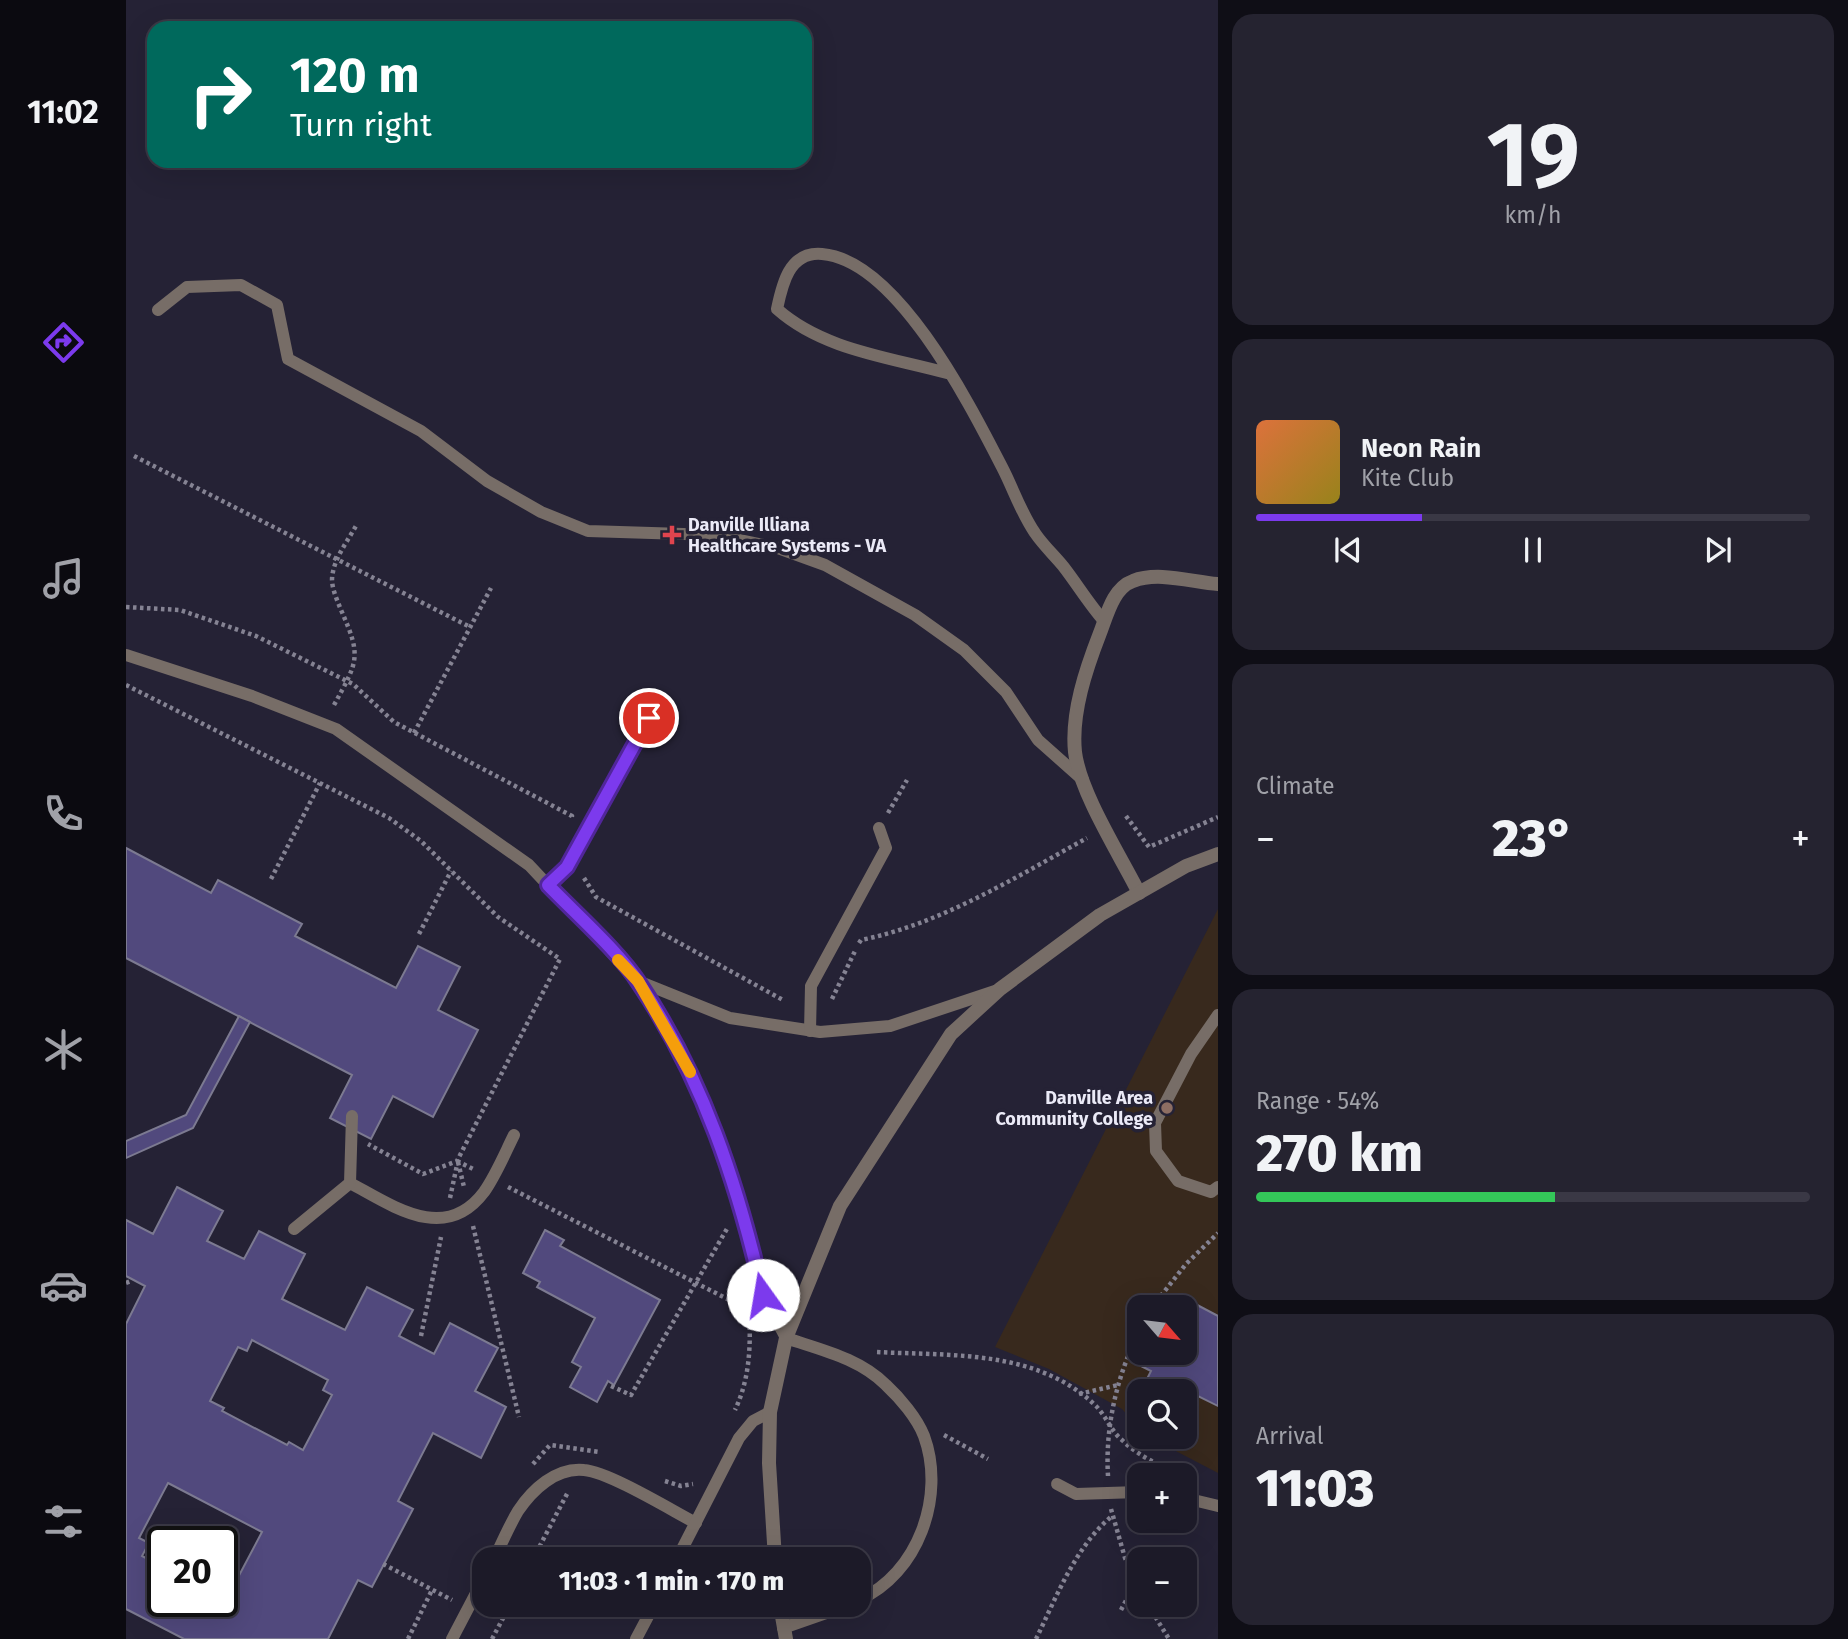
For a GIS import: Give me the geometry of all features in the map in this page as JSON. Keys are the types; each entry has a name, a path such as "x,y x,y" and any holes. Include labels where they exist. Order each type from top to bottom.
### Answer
{"street":[{"path":"1139,892 1083,780 1075,752 1077,711 1087,665 1113,599 1132,581 1157,577 1218,584"},
{"path":"774,1547 769,1463 771,1412 786,1338 840,1206 951,1034 1000,989 1100,915 1186,866 1218,854"}],"lane":[{"path":"947,373 832,343 797,327 777,309 783,278 794,264 816,253 838,255 863,270 903,304 947,373 975,417 1035,533 1104,621"},
{"path":"158,310 187,287 241,285 277,305 288,359 421,431 508,494 541,512 587,531 715,535 778,548 825,565 915,615 964,650 1006,692 1038,740 1083,780"},
{"path":"126,655 252,696 336,729 530,865 638,981 698,1086 743,1210 763,1295 786,1338 863,1366 886,1385 908,1410 924,1435 931,1469 919,1543 898,1572 871,1595"},
{"path":"548,885 567,867 649,718 673,715"},
{"path":"810,1031 811,986 886,848 879,828"},
{"path":"638,981 730,1018 810,1031 890,1026 1000,989"},
{"path":"1218,1015 1191,1054 1155,1123 1156,1152 1178,1181 1211,1192 1218,1187"},
{"path":"294,1229 350,1183 352,1116"},
{"path":"350,1183 425,1220 460,1214 484,1192 514,1135"},
{"path":"683,1547 739,1438 753,1421 771,1412"},
{"path":"500,1547 519,1510 536,1489 555,1475 580,1470 631,1489 696,1523"},
{"path":"1057,1484 1076,1494 1127,1493"},
{"path":"1197,1501 1218,1506"},
{"path":"452,1639 472,1601"},
{"path":"636,1639 648,1617"},
{"path":"784,1634 822,1617"}],"path":[{"path":"134,456 470,627"},
{"path":"334,705 347,681 357,650 353,633 333,590 332,577 337,559 357,524"},
{"path":"414,733 491,588"},
{"path":"126,607 180,610 257,636 347,681 394,722 572,816 566,827"},
{"path":"126,685 389,818 421,841 498,917 560,959 457,1161 421,1336"},
{"path":"879,828 907,780"},
{"path":"271,879 320,783"},
{"path":"1126,816 1149,848 1218,817"},
{"path":"832,999 861,940 892,933 941,914 1094,834"},
{"path":"419,934 451,871"},
{"path":"582,875 596,897 783,1000"},
{"path":"351,1134 423,1174 457,1161 748,1310 751,1350 743,1394 732,1415"},
{"path":"457,1161 519,1416"},
{"path":"611,1385 631,1395 733,1217"},
{"path":"1161,1295 1186,1264 1218,1233"},
{"path":"845,1358 868,1351 974,1356 1037,1369 1096,1406 1110,1426 1135,1451 1158,1463"},
{"path":"1127,1358 1118,1385 1110,1426 1107,1473 1112,1516 1127,1562"},
{"path":"1078,1394 1118,1385"},
{"path":"527,1471 550,1445 593,1449 605,1454"},
{"path":"539,1547 580,1470"},
{"path":"659,1480 691,1486 700,1478"},
{"path":"1036,1639 1084,1546 1112,1516"},
{"path":"383,1564 452,1600 459,1588"},
{"path":"408,1639 432,1590"},
{"path":"1121,1610 1127,1598"},
{"path":"492,1639 504,1617"},
{"path":"1156,1617 1169,1639"}],"shaded area":[{"name":"Danville Area Community College","path":"1218,909 1218,1473 1172,1449 1197,1449 1197,1379 1127,1379 1127,1415 1122,1409 1049,1369 995,1347"}],"building":[{"path":"126,848 211,893 218,880 302,924 295,936 396,988 418,946 460,967 438,1010 478,1030 433,1117 393,1096 371,1139 330,1118 352,1075 126,958"},
{"path":"239,1016 250,1022 193,1128 126,1158 126,1141 186,1115"},
{"path":"177,1187 223,1211 207,1241 244,1259 259,1231 305,1254 282,1299 345,1330 367,1287 413,1310 399,1336 434,1354 450,1323 498,1348 475,1391 506,1407 481,1458 433,1433 398,1501 413,1509 372,1587 358,1580 328,1639 184,1639 126,1609 126,1324 145,1286 126,1276 126,1220 153,1234","holes":["252,1340 328,1380 323,1390 332,1395 303,1450 289,1442 287,1445 222,1411 224,1408 210,1401 238,1347 247,1351"]},
{"path":"545,1230 564,1240 560,1246 660,1300 614,1385 608,1381 597,1402 570,1387 581,1367 572,1362 595,1318 537,1287 540,1282 523,1273"},
{"path":"1197,1305 1218,1316 1218,1406 1197,1396 1197,1379 1147,1379 1151,1371 1139,1365 1197,1365"}],"slow traffic":[{"path":"618,960 638,981 690,1072"}],"place":[{"name":"Danville Illiana Healthcare Systems - VA","path":"672,535"},
{"name":"Danville Area Community College","path":"1167,1108"}],"route":[{"path":"649,718 567,867 548,885 638,981 698,1086 743,1210 763,1295"}]}
